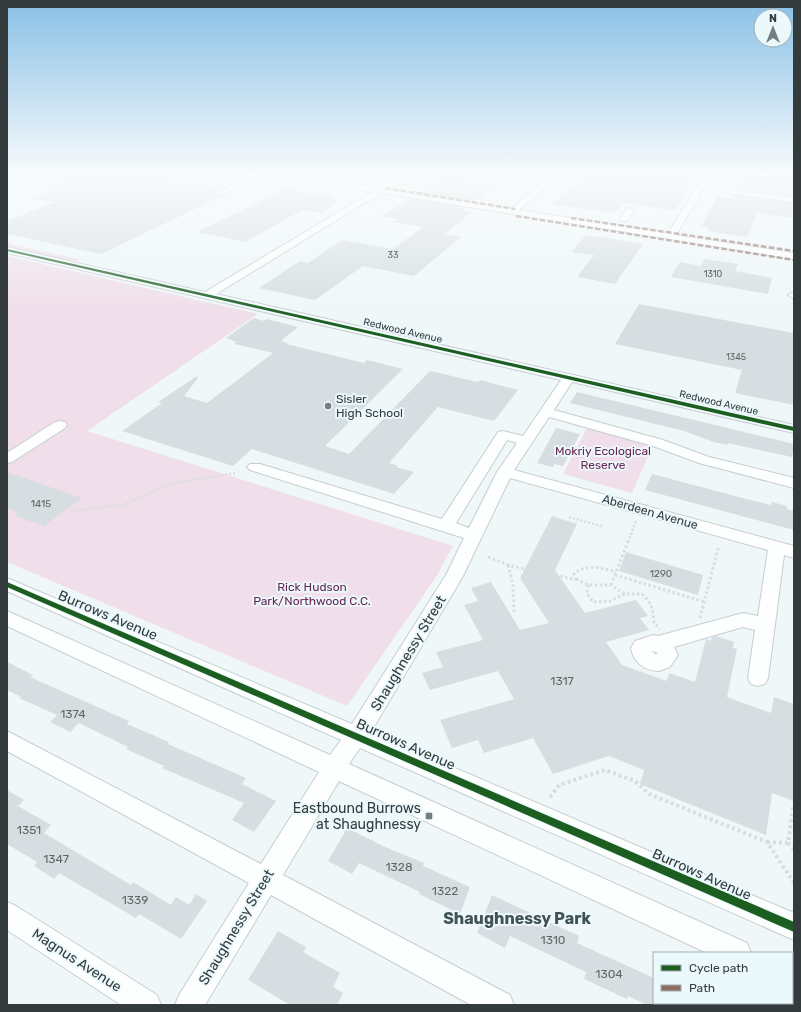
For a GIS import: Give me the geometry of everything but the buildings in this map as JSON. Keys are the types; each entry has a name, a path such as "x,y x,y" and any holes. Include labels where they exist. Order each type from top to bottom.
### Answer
{"street":[{"path":"207,296 329,222"},
{"path":"577,222 794,256"},
{"path":"645,222 677,227"},
{"path":"670,237 680,222"},
{"name":"Redwood Avenue","path":"7,250 794,429"},
{"name":"Shaughnessy Street","path":"189,1005 334,768 357,736 454,576 505,472 569,378"},
{"path":"546,412 658,444 704,460 794,483"},
{"path":"7,459 60,425"},
{"path":"446,526 503,435 526,441"},
{"path":"255,468 474,535"},
{"name":"Aberdeen Avenue","path":"505,472 785,550"},
{"path":"758,678 765,625 785,550"},
{"name":"Burrows Avenue","path":"7,584 794,927"},
{"path":"7,618 735,952"},
{"path":"660,639 743,620 765,625"},
{"path":"7,740 500,1005"},
{"name":"Magnus Avenue","path":"7,915 147,1005"}],"path":[{"path":"71,511 123,505 171,484 235,473"},
{"path":"569,517 604,526"},
{"path":"611,585 636,521"},
{"path":"704,621 699,623 719,545"},
{"path":"488,557 508,565 538,571 560,578 576,579 588,585 611,585 625,594 642,594 650,601 655,616 654,623 660,639"},
{"path":"508,565 509,576 514,586 512,601 514,612"},
{"path":"576,579 574,574 576,571 590,567 598,567 705,602"},
{"path":"588,585 587,594 593,602 604,603 617,600 625,594"},
{"path":"550,797 559,785 605,770 635,781 649,794 767,842 788,843 794,849"},
{"path":"788,843 793,807"},
{"path":"767,842 794,883"}],"green space":[{"path":"7,243 77,259 81,257 77,261 71,261 7,247"},
{"name":"Rick Hudson Park/Northwood C.C.","path":"7,256 258,314 87,431 453,546 436,577 347,706 7,562"},
{"name":"Mokriy Ecological Reserve","path":"587,428 653,445 632,493 563,474"}],"marked path":[{"path":"555,222 794,260"},
{"path":"600,222 794,251"}],"cycle path":[{"path":"7,250 794,429"},
{"path":"7,584 794,927"}],"place":[{"name":"Sisler High School","path":"328,406"},
{"name":"Eastbound Burrows at Shaughnessy","path":"429,816"}],"district":[{"name":"Shaughnessy Park","path":"517,918"}]}
